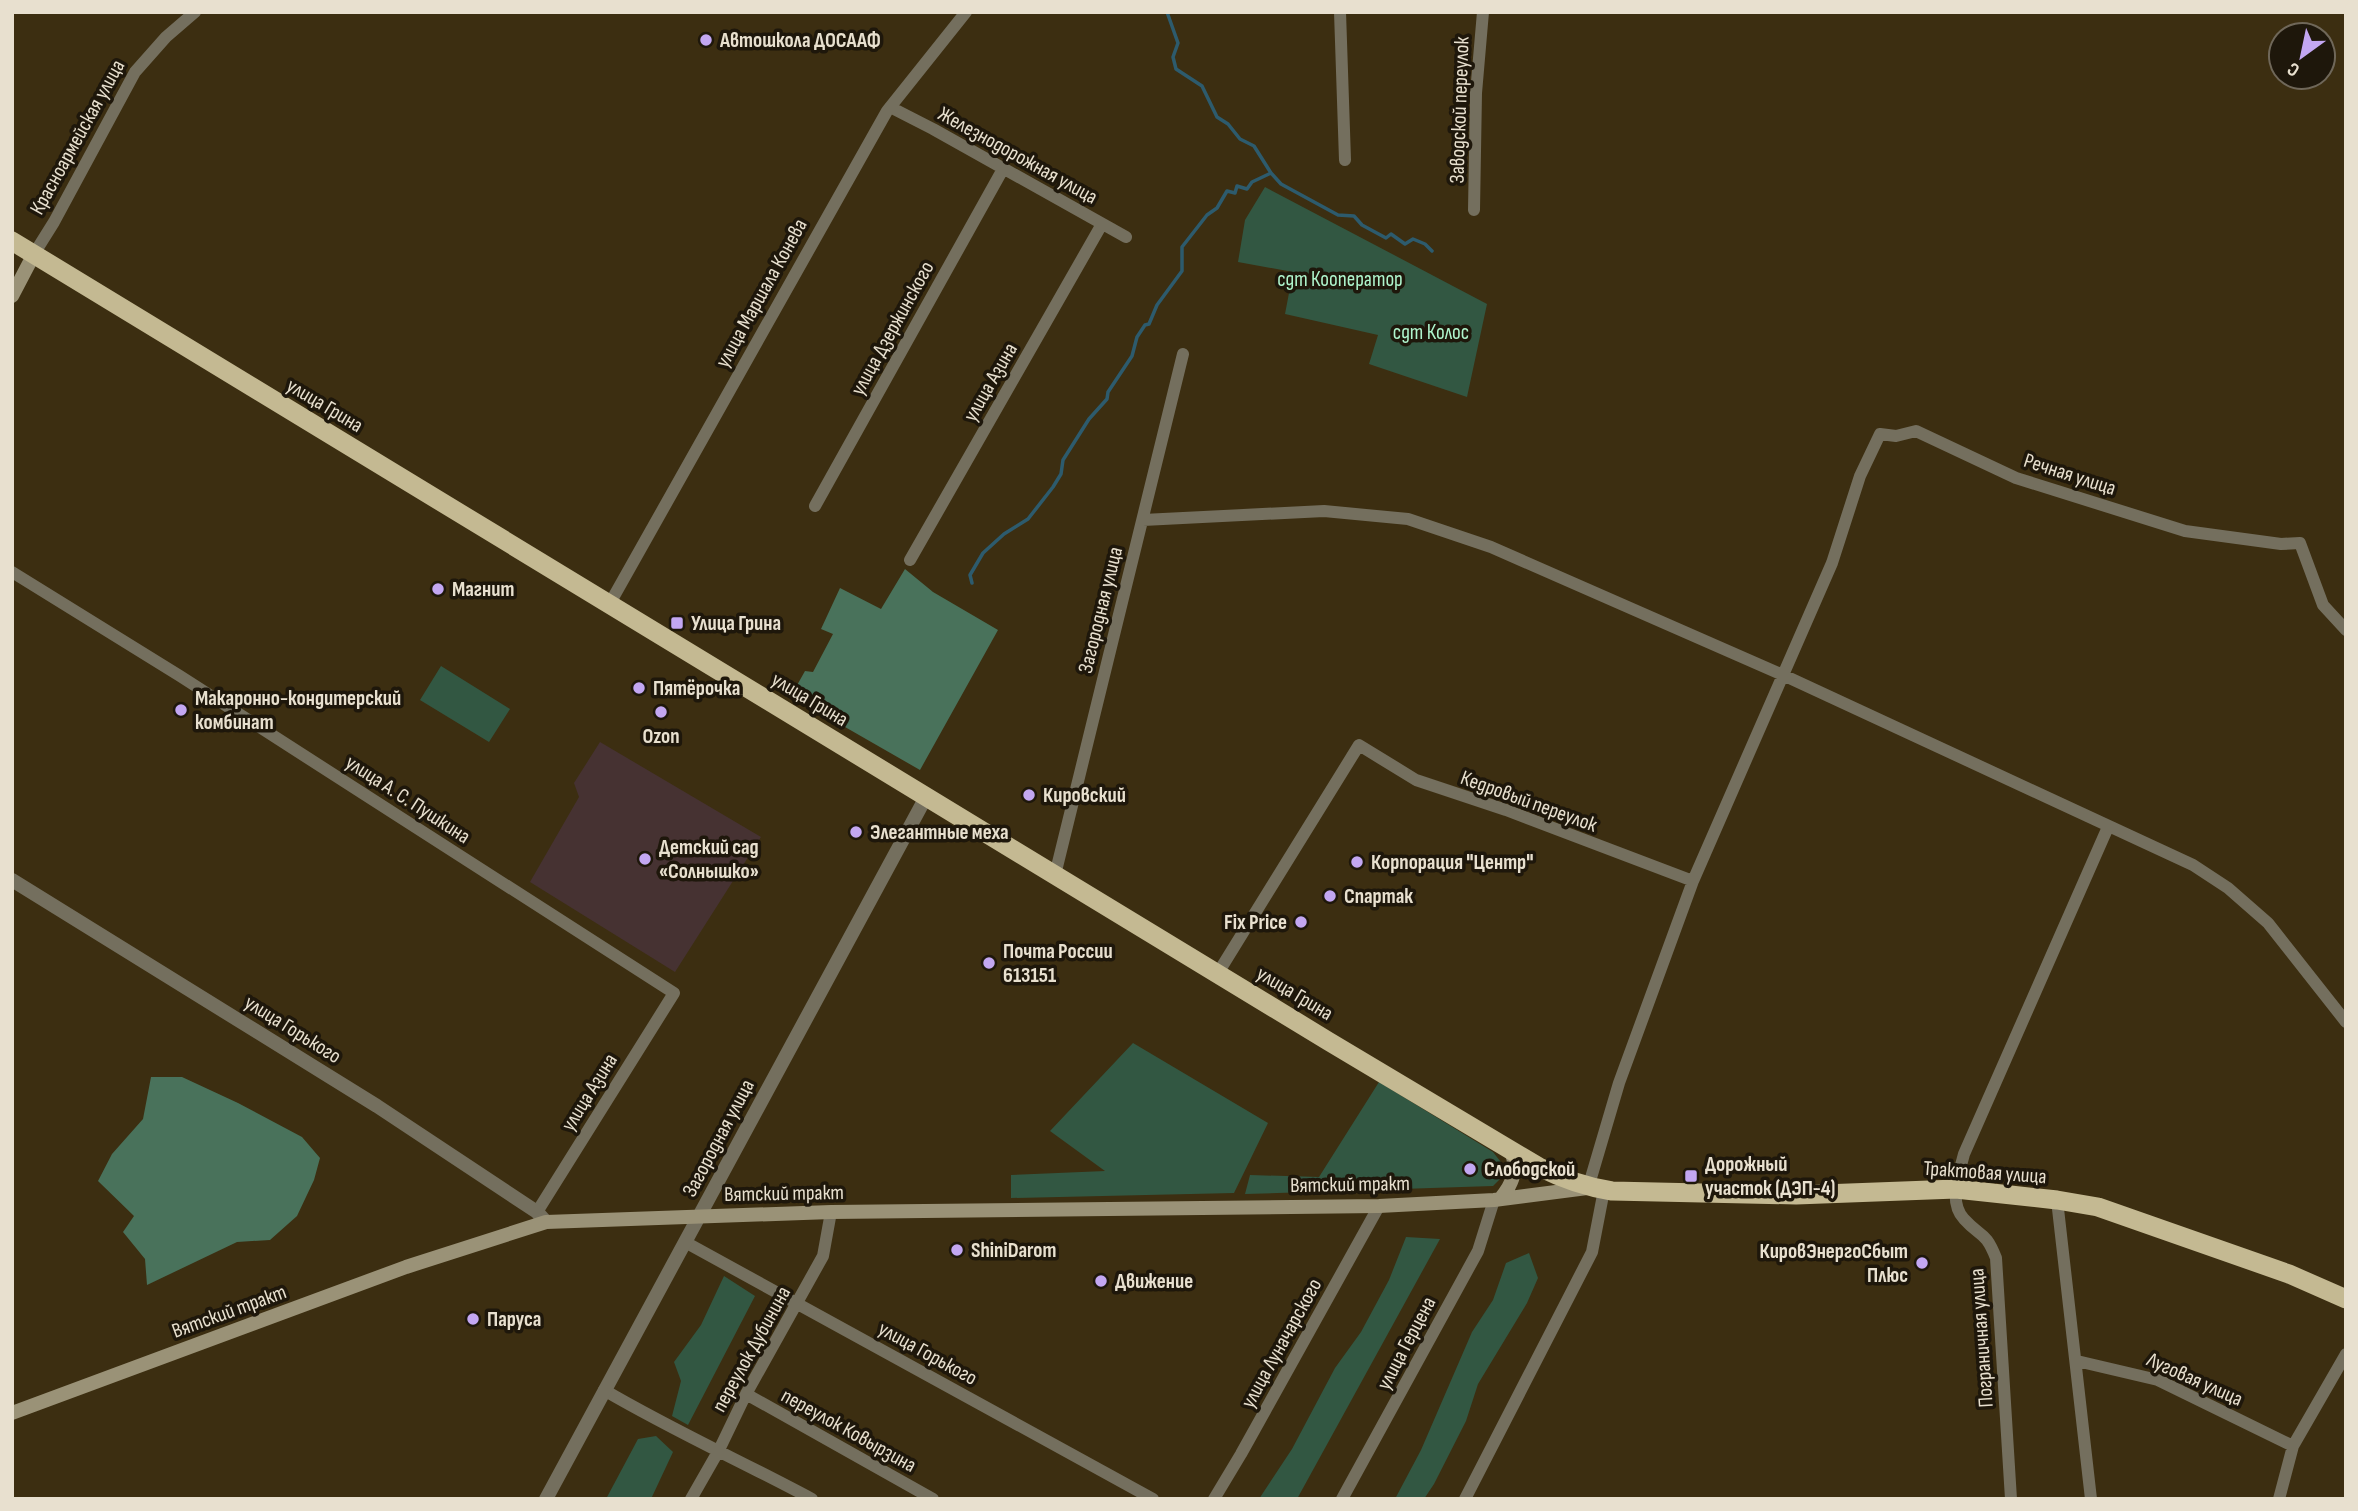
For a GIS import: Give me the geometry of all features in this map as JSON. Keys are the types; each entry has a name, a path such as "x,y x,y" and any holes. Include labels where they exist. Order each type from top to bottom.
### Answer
{"highway":[{"name":"улица Грина","path":"12,241 1510,1149 1551,1173 1596,1189"},
{"name":"Трактовая улица","path":"1596,1189 1796,1195 1955,1189 2057,1200 2098,1207 2289,1274 2346,1299"}],"main road":[{"name":"Красноармейская улица","path":"12,296 34,254"},
{"path":"1497,1199 1507,1191 1514,1174 1514,1158 1510,1149"},
{"name":"Вятский тракт","path":"12,1413 541,1217 1379,1206 1497,1199 1596,1189"}],"street":[{"name":"Красноармейская улица","path":"34,254 135,72 166,37 195,12"},
{"name":"улица Маршала Конева","path":"609,605 835,199 890,107 966,12"},
{"path":"1340,12 1345,160"},
{"name":"Заводской переулок","path":"1474,210 1476,93 1483,12"},
{"name":"Железнодорожная улица","path":"890,107 1126,237"},
{"name":"улица Дзержинского","path":"815,506 1003,169"},
{"name":"улица Азина","path":"910,560 1102,224"},
{"name":"Загородная улица","path":"1055,875 1183,354"},
{"name":"Речная улица","path":"1783,675 1832,563 1860,476 1880,434 1896,436 1916,431 2016,478 2185,531 2281,544 2300,543 2323,605 2346,630"},
{"path":"1143,520 1324,511 1408,519 1491,547 1783,675 2193,865 2228,888 2268,923 2346,1022"},
{"name":"улица А. С. Пушкина","path":"12,572 191,682 674,993"},
{"path":"1465,1499 1592,1252 1596,1189 1619,1083 1693,881 1783,675"},
{"name":"Кедровый переулок","path":"1218,973 1359,745 1416,780 1506,810 1693,881"},
{"name":"Загородная улица","path":"546,1499 926,797"},
{"path":"1955,1189 1964,1154 2108,827"},
{"name":"улица Горького","path":"12,880 377,1106 541,1217"},
{"name":"улица Азина","path":"541,1217 674,993"},
{"name":"Пограничная улица","path":"1955,1189 1957,1209 1963,1219 1988,1238 1996,1258 2011,1499"},
{"name":"улица Герцена","path":"1342,1499 1478,1251 1497,1199"},
{"path":"2057,1200 2091,1499"},
{"name":"улица Луначарского","path":"1214,1499 1379,1206"},
{"name":"переулок Дубинина","path":"691,1499 823,1256 831,1212"},
{"name":"улица Горького","path":"685,1242 797,1306 1153,1499"},
{"path":"2279,1499 2293,1446 2346,1354"},
{"name":"Луговая улица","path":"2077,1361 2158,1380 2293,1446"},
{"path":"604,1391 657,1421 812,1499"},
{"name":"переулок Ковырзина","path":"746,1394 933,1499"}],"shaded area":[{"name":"Детский сад «Солнышко»","path":"600,742 761,837 675,972 530,882 579,797 574,783"}],"green space":[{"path":"1265,187 1487,304 1467,397 1369,364 1378,335 1285,314 1293,272 1238,262 1245,220"},
{"path":"905,569 933,592 998,630 920,770 791,696 805,671 813,672 833,634 821,629 840,588 881,609"},
{"path":"441,666 510,709 489,742 420,700"},
{"path":"1133,1043 1268,1123 1234,1193 1011,1198 1011,1175 1105,1171 1050,1131"},
{"path":"151,1077 182,1077 238,1103 302,1137 320,1158 314,1180 297,1216 270,1240 237,1242 147,1285 145,1259 123,1232 134,1216 98,1181 112,1154 143,1119"},
{"path":"1379,1082 1493,1152 1504,1166 1502,1177 1493,1186 1245,1194 1250,1175 1319,1177"},
{"path":"1406,1237 1440,1239 1297,1499 1259,1499 1292,1449 1335,1368 1361,1332 1389,1280"},
{"path":"1529,1253 1538,1278 1527,1303 1478,1384 1466,1421 1434,1484 1424,1499 1395,1499 1421,1450 1472,1332 1493,1300 1506,1263"},
{"path":"724,1276 755,1296 688,1425 672,1416 681,1381 674,1362 701,1325"},
{"path":"656,1436 673,1452 651,1499 606,1499 638,1439"}],"waterway":[{"path":"1167,12 1178,43 1173,57 1176,69 1202,86 1217,117 1228,124 1240,139 1254,146 1281,184 1338,215 1354,216 1362,225 1386,238 1391,234 1405,244 1413,239 1425,244 1432,251"},
{"path":"972,583 970,575 983,553 1004,534 1028,519 1053,487 1061,474 1063,460 1089,419 1107,399 1108,392 1132,356 1137,337 1145,325 1149,324 1157,305 1182,271 1182,247 1207,215 1217,208 1227,191 1235,193 1237,186 1247,189 1252,182 1271,173"}],"place":[{"name":"Автошкола ДОСААФ","path":"706,40"},
{"name":"Магнит","path":"438,589"},
{"name":"Улица Грина","path":"677,623"},
{"name":"Пятёрочка","path":"639,688"},
{"name":"Макаронно-кондитерский комбинат","path":"181,710"},
{"name":"Ozon","path":"661,712"},
{"name":"Кировский","path":"1029,795"},
{"name":"Элегантные меха","path":"856,832"},
{"name":"Детский сад «Солнышко»","path":"645,859"},
{"name":"Корпорация \"Центр\"","path":"1357,862"},
{"name":"Спартак","path":"1330,896"},
{"name":"Fix Price","path":"1301,922"},
{"name":"Почта России 613151","path":"989,963"},
{"name":"Слободской","path":"1470,1169"},
{"name":"Дорожный участок (ДЭП-4)","path":"1691,1176"},
{"name":"ShiniDarom","path":"957,1250"},
{"name":"КировЭнергоСбыт Плюс","path":"1922,1263"},
{"name":"Движение","path":"1101,1281"},
{"name":"Паруса","path":"473,1319"}],"park label":[{"name":"сдт Кооператор","path":"1340,279"},
{"name":"сдт Колос","path":"1431,332"}]}
